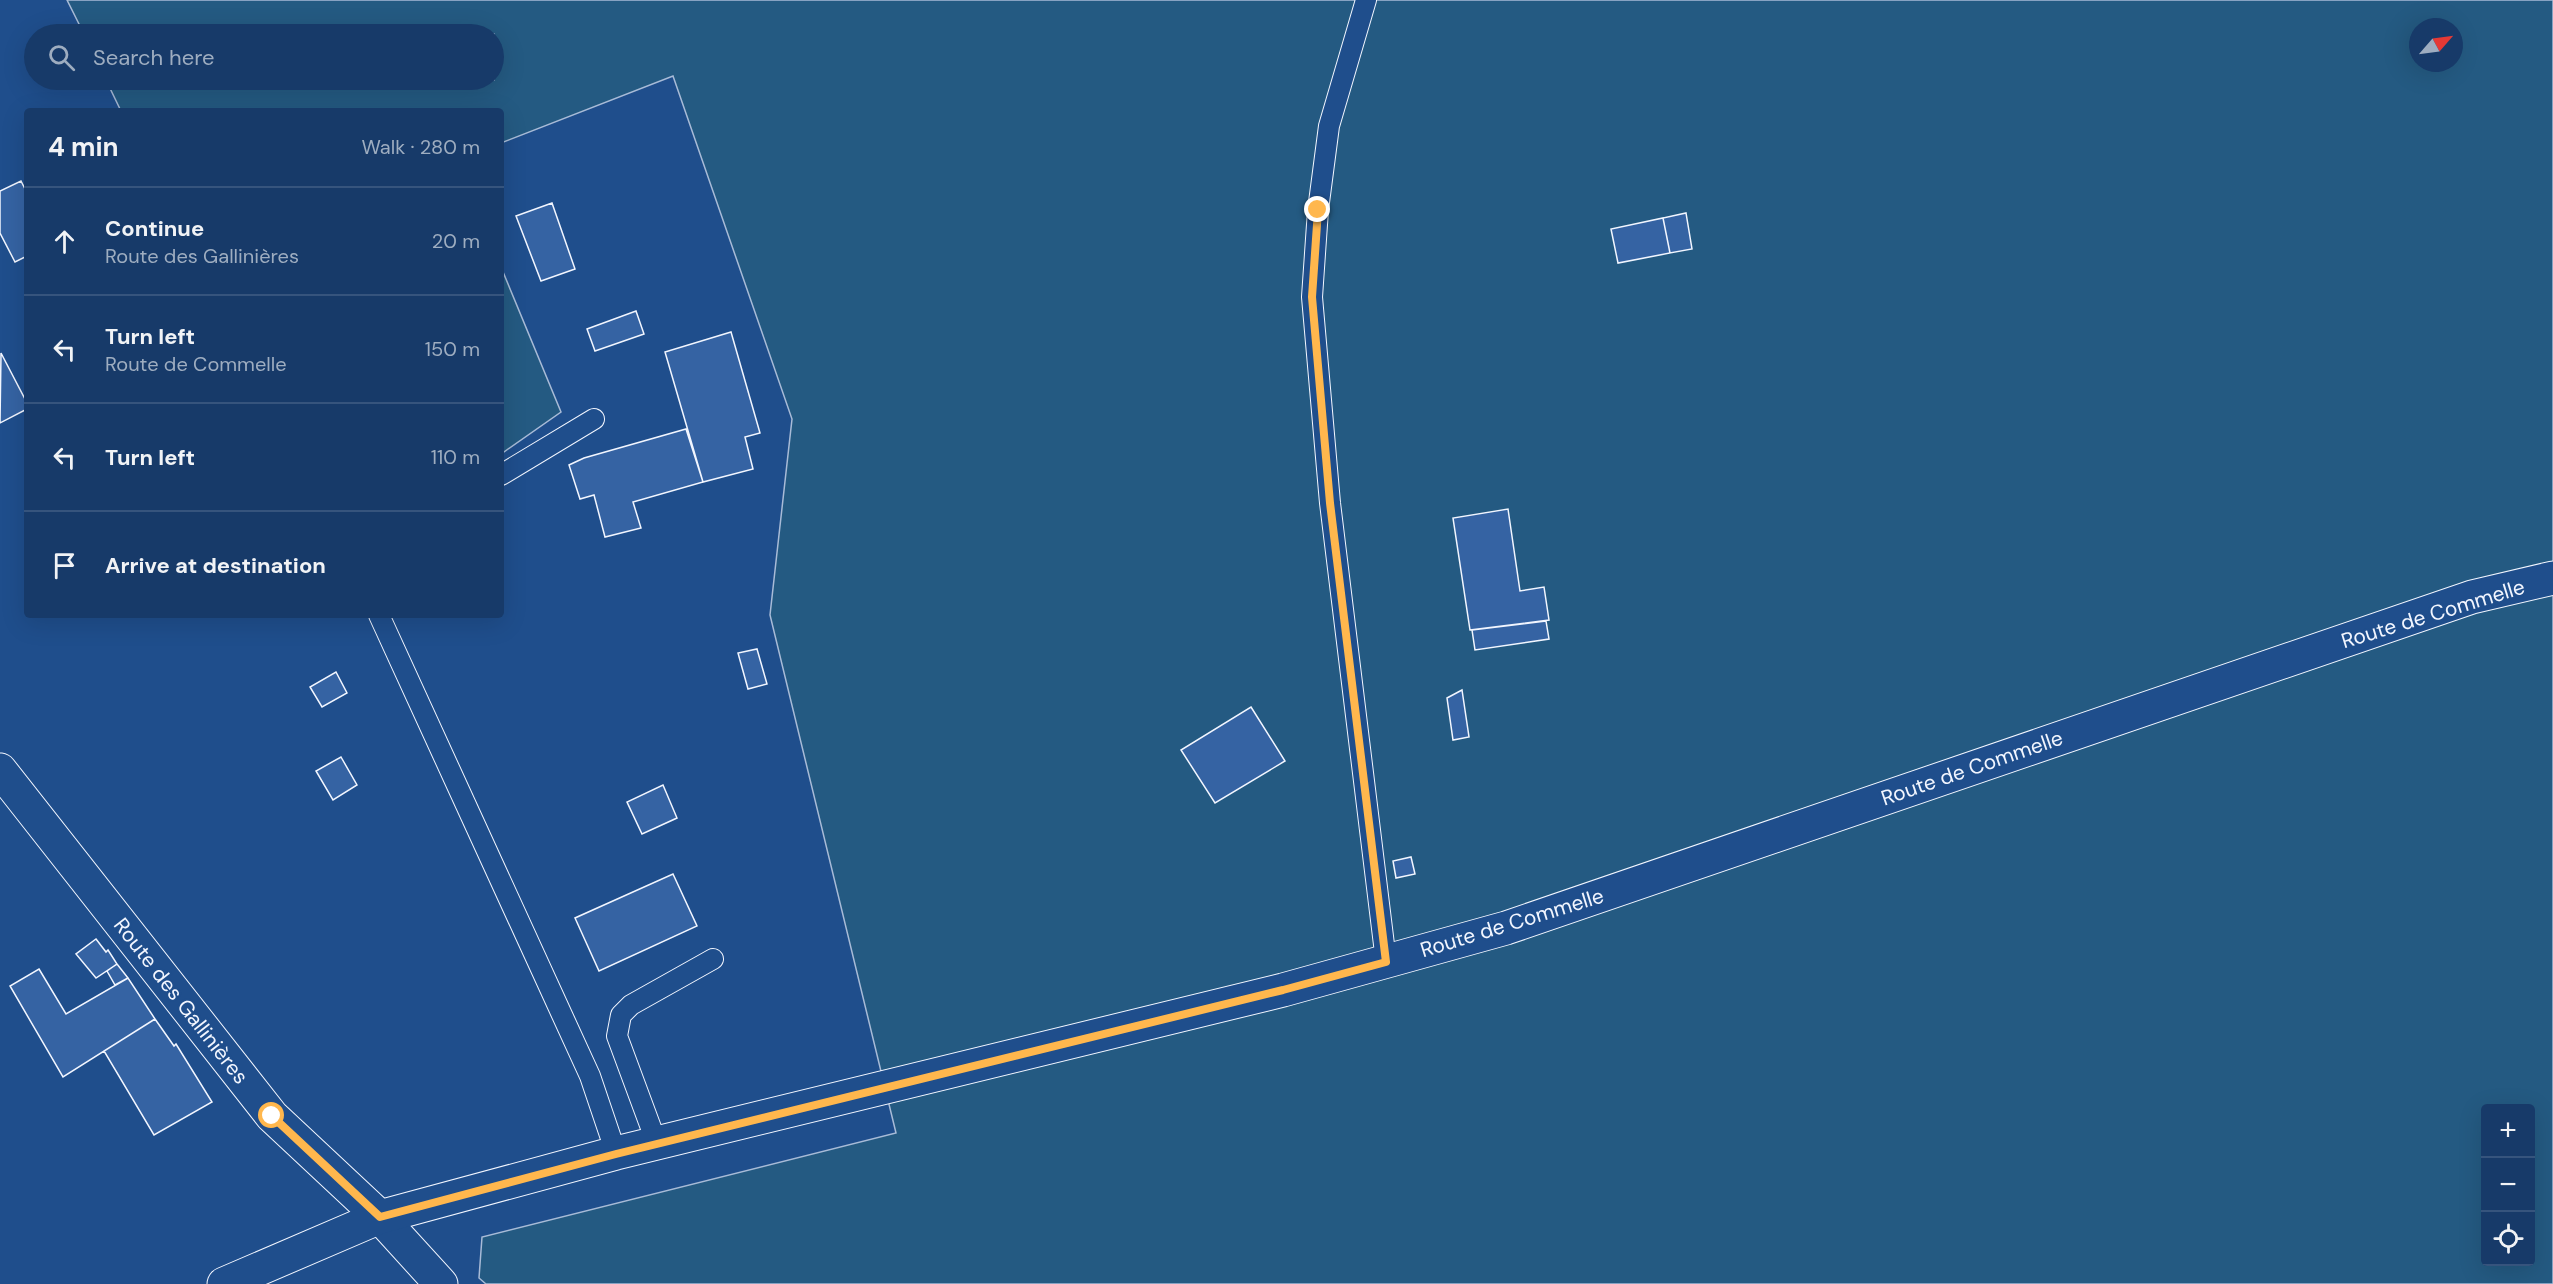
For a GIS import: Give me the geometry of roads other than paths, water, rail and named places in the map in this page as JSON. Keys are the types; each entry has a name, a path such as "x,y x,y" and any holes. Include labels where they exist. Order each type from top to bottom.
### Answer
{"street":[{"name":"Route de Commelle","path":"224,1284 380,1217 616,1154 1283,990 1517,924 2472,597 2553,578"},
{"name":"Route des Gallinières","path":"0,770 272,1116 380,1217 441,1284"}],"lane":[{"path":"1366,0 1329,126 1318,210 1312,297 1330,503 1386,962"},
{"path":"504,473 594,419"},
{"path":"379,618 590,1076 616,1154"},
{"path":"657,1144 617,1036 621,1015 631,1005 713,959"}]}
